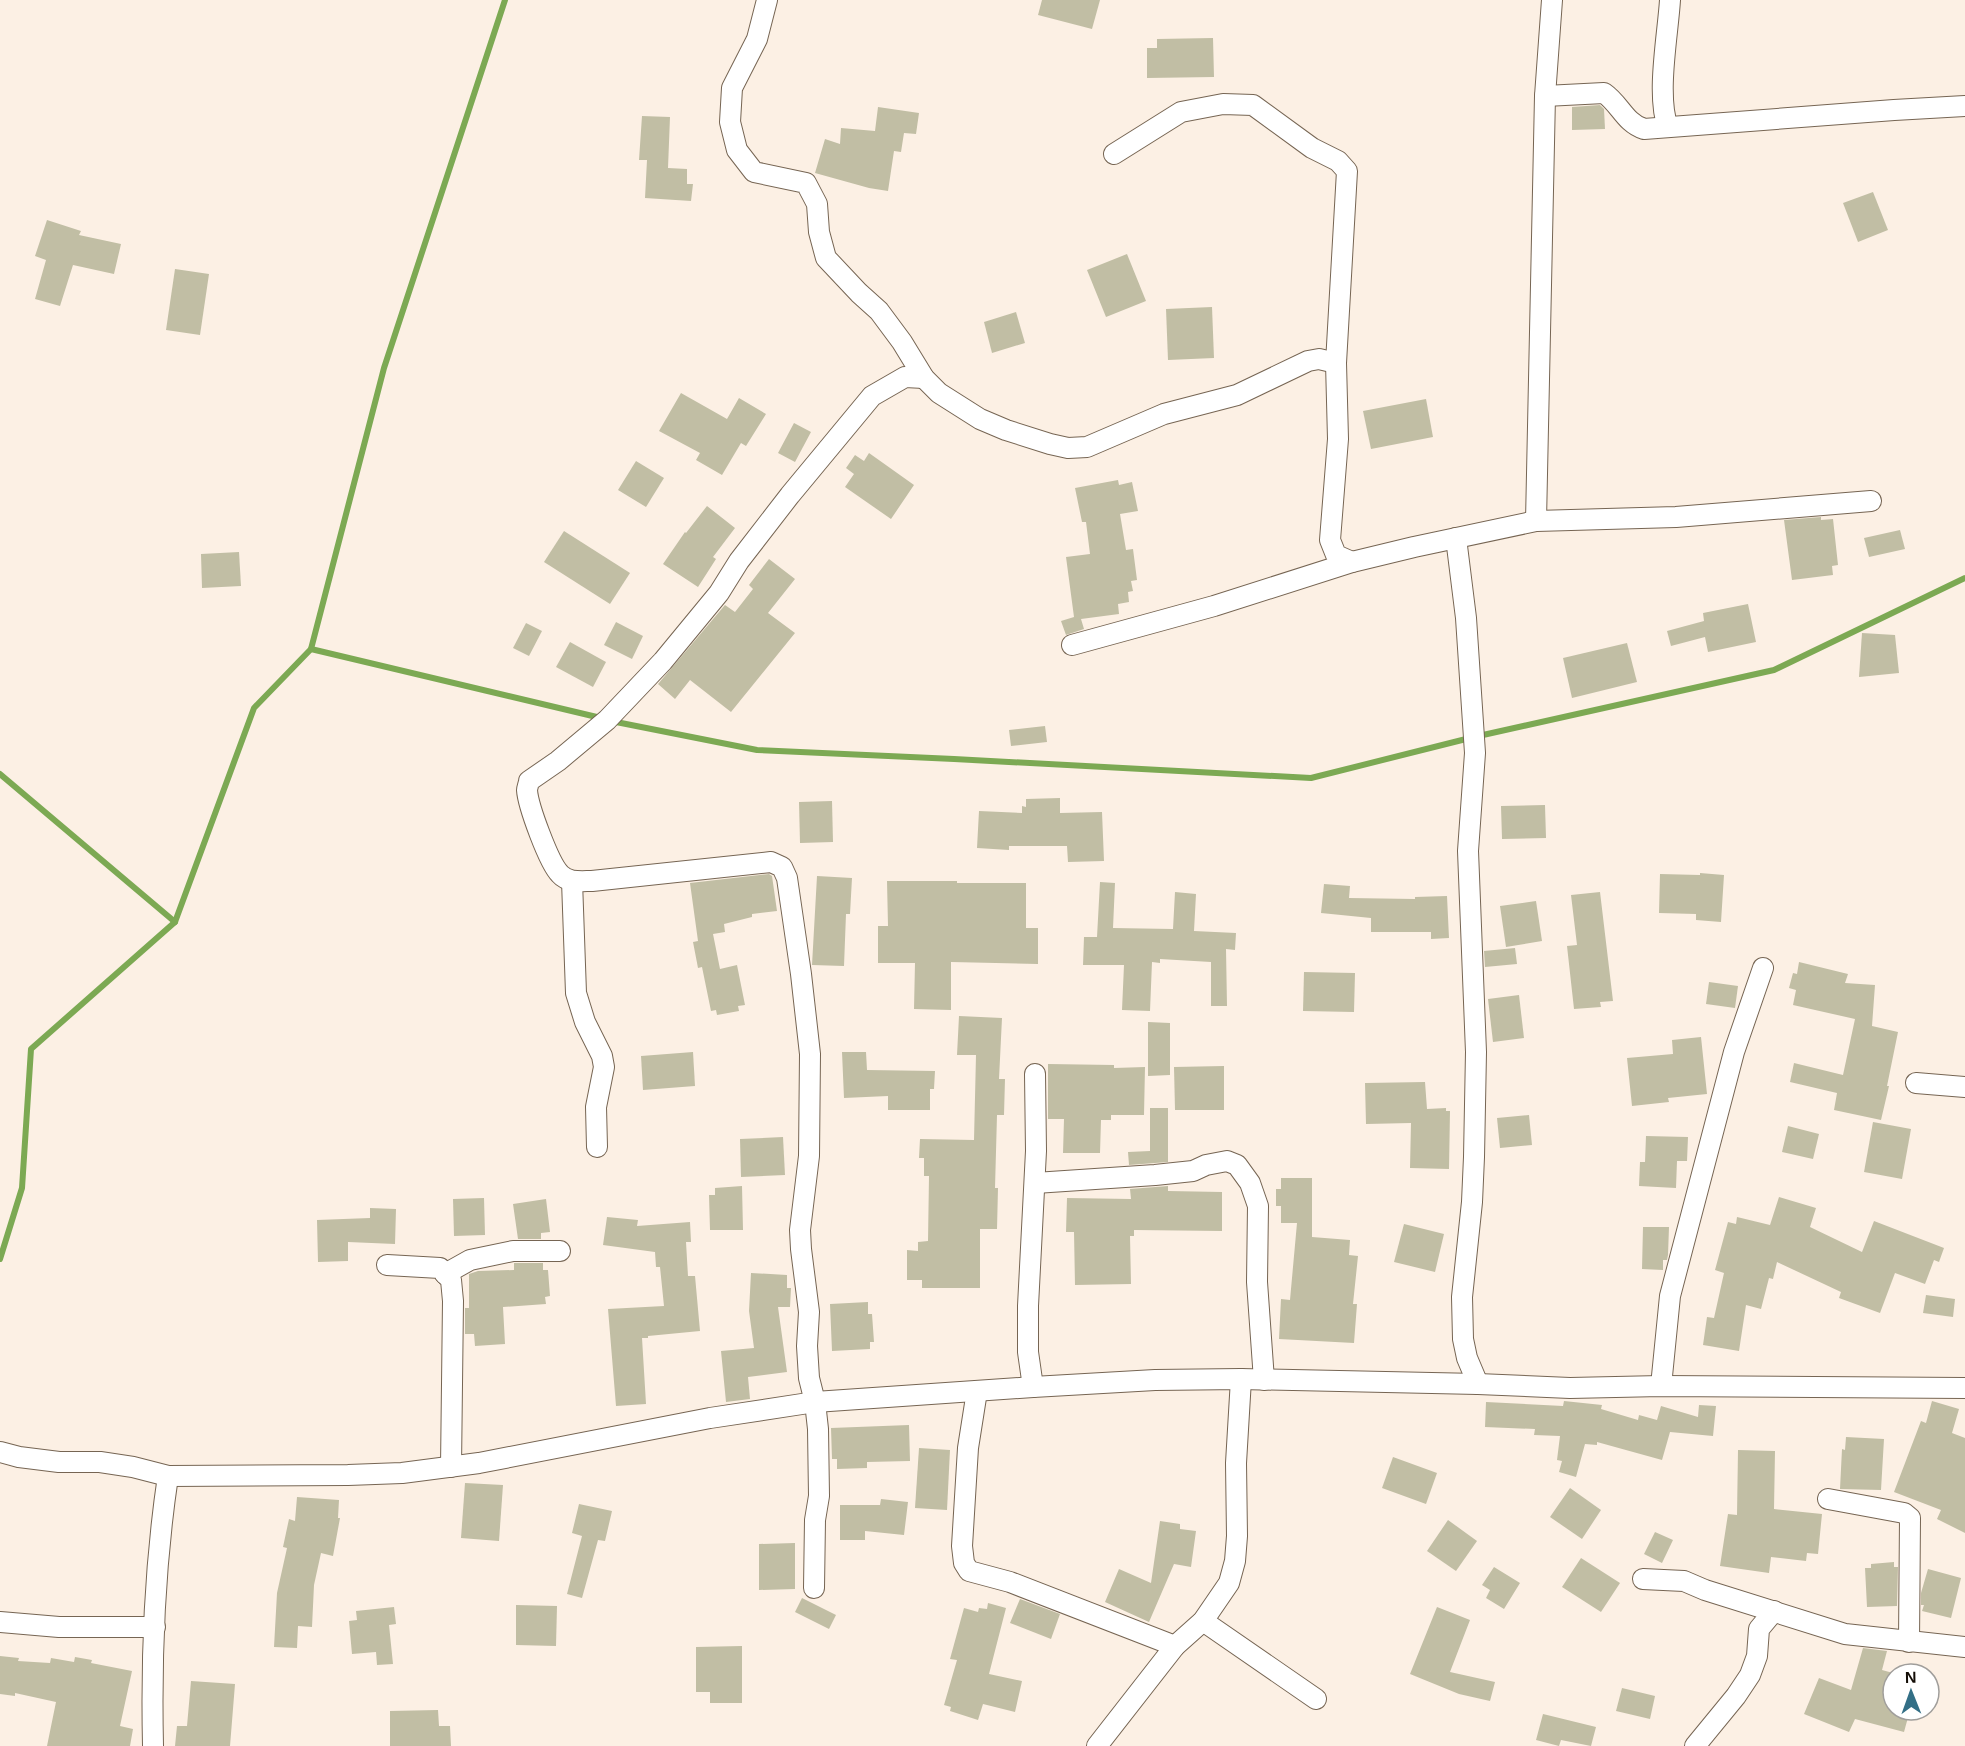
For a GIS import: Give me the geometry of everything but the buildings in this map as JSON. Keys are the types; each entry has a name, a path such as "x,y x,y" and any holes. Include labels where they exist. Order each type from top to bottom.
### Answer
{"street":[{"path":"767,0 757,39 732,88 730,122 737,150 754,172 806,183 817,204 819,232 826,258 859,294 879,311 902,342 924,378 939,393 980,419 1050,444 1068,448 1087,447 1164,414 1237,394 1308,361 1319,359 1336,363"},
{"path":"1536,521 1545,96 1552,0"},
{"path":"1668,127 1663,115 1664,60 1670,0"},
{"path":"1545,96 1604,93 1615,100 1623,114 1634,126 1644,129 1965,106"},
{"path":"1114,154 1181,112 1222,104 1253,105 1312,148 1338,161 1347,171 1336,363 1338,439 1330,540 1336,555 1352,562"},
{"path":"814,1588 815,1520 819,1496 818,1430 815,1402 809,1378 807,1355 809,1312 800,1230 809,1156 810,1054 787,878 782,867 771,862 592,881 572,881 560,875 549,856 534,818 527,789 529,781 558,761 608,720 663,661 719,593 790,495 872,396 905,377 924,378"},
{"path":"1072,645 1214,606 1352,562 1536,521 1676,517 1871,501"},
{"path":"1456,538 1466,618 1475,753 1468,851 1476,1052 1474,1157 1472,1202 1462,1297 1463,1339 1467,1358 1478,1384"},
{"path":"572,881 576,993 585,1022 602,1056 604,1067 596,1107 597,1147"},
{"path":"1661,1386 1670,1296 1734,1052 1763,968"},
{"path":"1034,1387 1028,1352 1028,1306 1035,1183 1035,1074"},
{"path":"1916,1083 1965,1087"},
{"path":"1035,1183 1193,1171 1206,1165 1227,1161 1237,1166 1250,1183 1258,1206 1257,1282 1264,1380"},
{"path":"445,1274 470,1260 513,1251 560,1251"},
{"path":"387,1265 440,1268 452,1280 451,1467"},
{"path":"0,1452 59,1462 100,1462 134,1467 168,1476 402,1473 451,1467 710,1418 815,1402 1155,1380 1241,1379 1570,1388 1661,1386 1685,1388 1965,1388"},
{"path":"1097,1746 1175,1646 1203,1621 1229,1583 1235,1561 1237,1536 1236,1463 1241,1379"},
{"path":"977,1391 968,1448 963,1546 964,1563 969,1571 1011,1582 1175,1646"},
{"path":"153,1746 151,1686 160,1527 168,1476"},
{"path":"1828,1499 1904,1513 1911,1518 1909,1642"},
{"path":"1643,1579 1684,1581 1845,1634 1965,1647"},
{"path":"1695,1746 1750,1675 1757,1656 1759,1629 1774,1611"},
{"path":"1203,1621 1317,1699"},
{"path":"0,1622 59,1627 155,1627"}],"waterway":[{"path":"0,1259 22,1188 31,1049 175,922 254,708 311,649 384,368 505,0"},
{"path":"611,721 757,750 1311,778 1474,737 1774,670 1965,578"},
{"path":"311,649 601,718"},
{"path":"0,774 175,922"}]}
